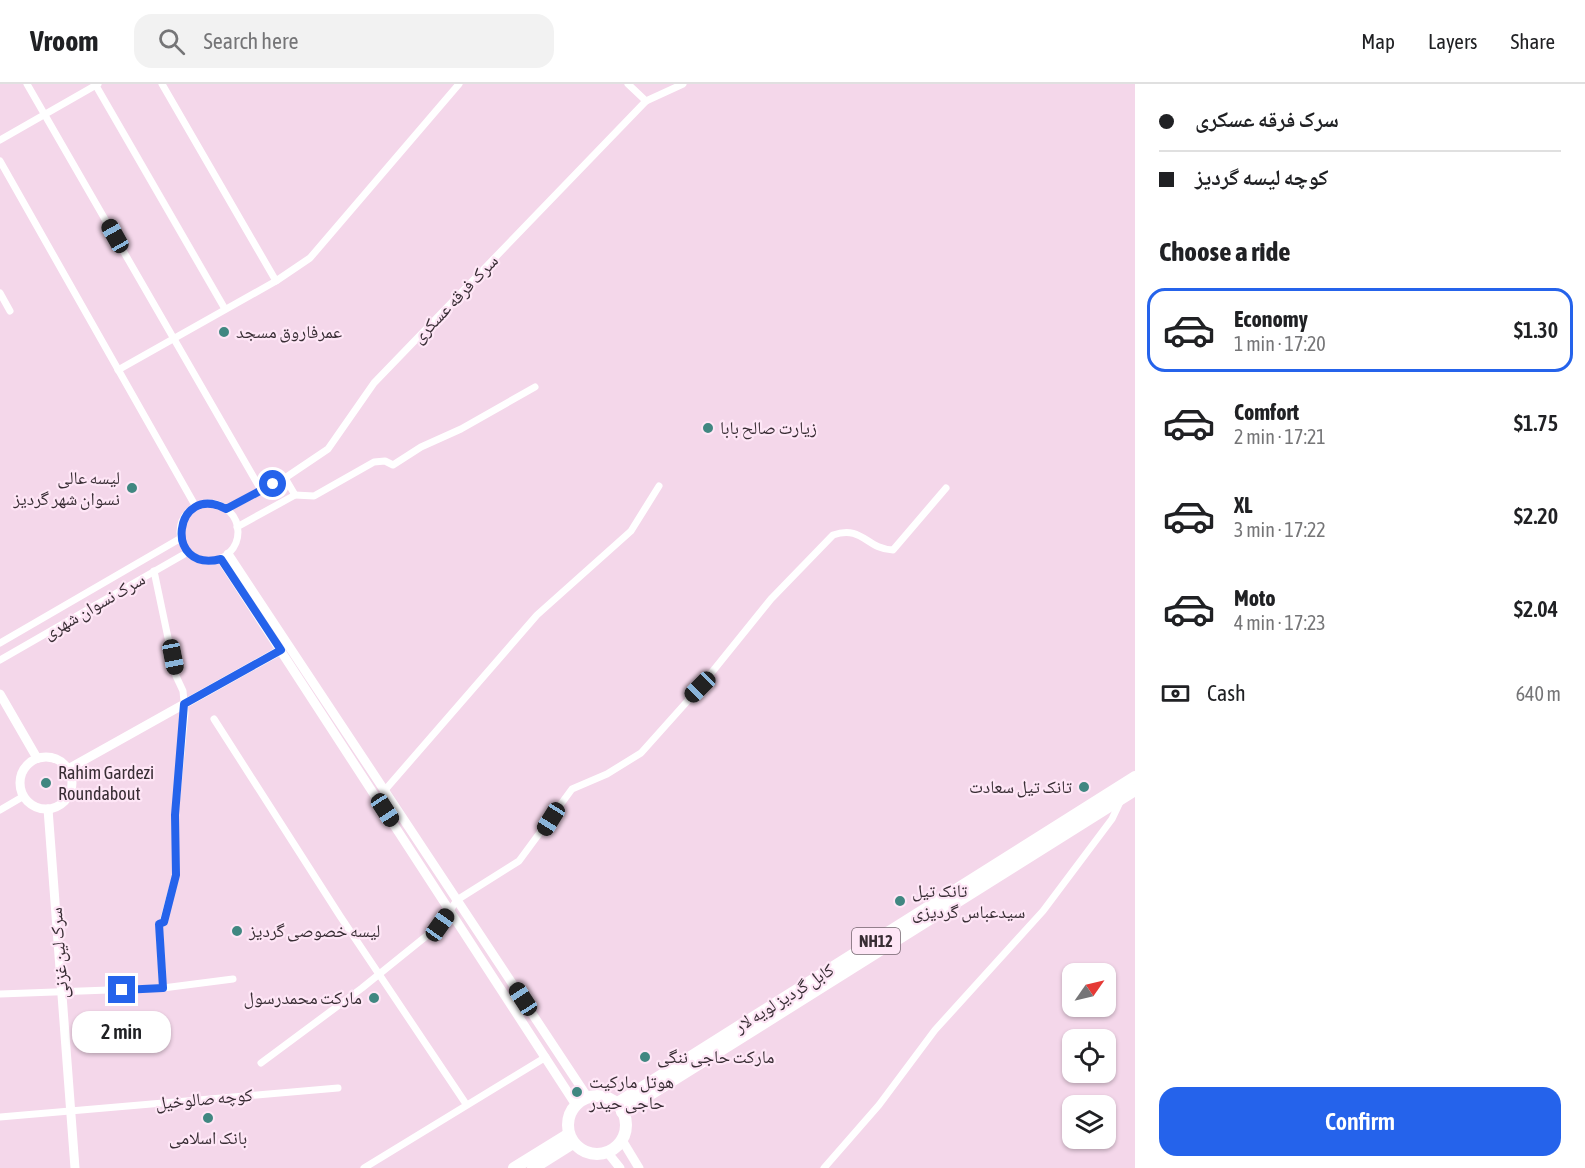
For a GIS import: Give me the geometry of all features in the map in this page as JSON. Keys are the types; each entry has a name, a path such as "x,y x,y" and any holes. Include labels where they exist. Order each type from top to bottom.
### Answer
{"highway":[{"name":"کابل گردیز لویه لار","path":"620,1108 1135,777"},
{"name":"کابل گردیز لویه لار","path":"620,1108 1135,790"},
{"path":"599,1096 620,1108 626,1131 622,1140 608,1152 589,1154 571,1138 569,1115 576,1105 588,1098 599,1096"},
{"path":"514,1168 571,1138"},
{"path":"533,1168 571,1138"}],"street":[{"path":"27,84 261,490"},
{"path":"162,84 276,281"},
{"path":"118,370 276,281 310,258 459,84"},
{"path":"628,84 646,101"},
{"name":"سرک فرقه عسکری","path":"226,509 285,478 328,449 374,383 646,101 683,84"},
{"path":"0,140 96,85 225,309"},
{"path":"0,161 196,507"},
{"path":"0,293 10,311"},
{"path":"237,526 295,495 314,496 374,462 385,461 393,465 421,447 461,429 535,387"},
{"path":"285,478 295,495"},
{"path":"385,790 537,615 631,531 659,486"},
{"path":"261,1063 380,974 440,925 457,900 519,861 572,789 607,774 641,753 700,687 771,599 833,535 846,531 859,533 881,551 893,550 946,488"},
{"path":"213,504 226,509 237,526 237,541 225,556 204,561 188,552 181,538 182,522 196,507 213,504"},
{"name":"سرک نسوان شهری","path":"0,643 181,538"},
{"name":"سرک نسوان شهری","path":"0,660 188,552"},
{"path":"225,556 385,790 588,1098"},
{"path":"225,556 281,650 576,1105"},
{"path":"154,571 184,704 175,815 176,875 164,922 159,924 163,988"},
{"path":"68,769 281,650"},
{"path":"0,694 36,758"},
{"path":"214,719 466,1104"},
{"path":"36,758 54,758 68,769 72,786 64,802 48,809 38,808 24,796 20,779 29,763 36,758"},
{"path":"0,810 24,796"},
{"path":"824,1168 879,1105 935,1030 1042,911 1112,819 1122,798"},
{"name":"سرک لین غزنی","path":"48,809 75,1168"},
{"path":"0,994 163,988 233,979"},
{"path":"364,1168 546,1057"},
{"name":"کوچه صالوخیل","path":"0,1117 338,1088"},
{"path":"622,1140 639,1168"},
{"path":"608,1152 620,1168"}],"place":[{"name":"عمرفاروق مسجد","path":"224,332"},
{"name":"زیارت صالح بابا","path":"708,428"},
{"name":"لیسه عالی نسوان شهر گردیز","path":"132,488"},
{"name":"Rahim Gardezi Roundabout","path":"46,783"},
{"name":"تانک تیل سعادت","path":"1084,787"},
{"name":"تانک تیل سیدعباس گردیزی","path":"900,901"},
{"name":"لیسه خصوصی گردیز","path":"237,931"},
{"name":"مارکت محمدرسول","path":"374,998"},
{"name":"مارکت حاجی ننگی","path":"645,1057"},
{"name":"هوتل مارکیت حاجی حیدر","path":"577,1092"},
{"name":"بانک اسلامی","path":"208,1118"}],"route":[{"path":"122,990 163,988 159,924 164,922 176,875 175,815 184,730 184,704 281,650 221,559 204,561 188,552 181,538 182,522 186,514 199,505 213,504 226,509 273,484"}]}
